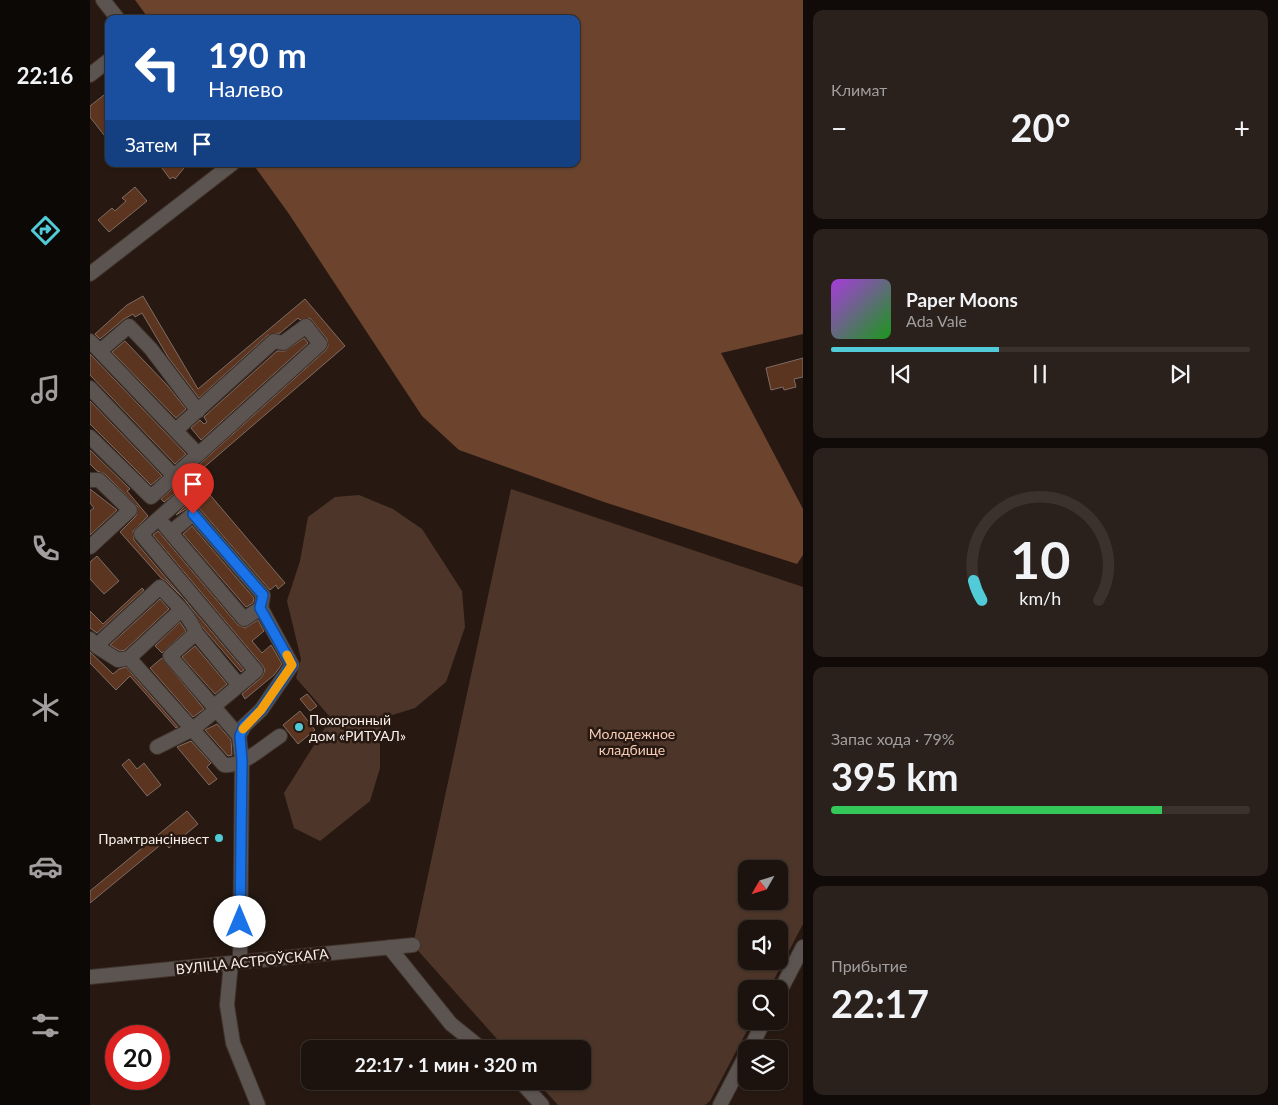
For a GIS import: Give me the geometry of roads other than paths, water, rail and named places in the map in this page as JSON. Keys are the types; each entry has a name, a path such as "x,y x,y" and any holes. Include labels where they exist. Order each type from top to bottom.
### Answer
{"street":[{"path":"103,0 115,15"},
{"path":"90,75 105,63"},
{"path":"90,274 228,167"},
{"path":"198,411 152,350 129,326 95,346 198,454"},
{"path":"90,437 151,497 320,344 306,326 283,343 274,341 176,430"},
{"path":"90,388 174,476"},
{"path":"90,480 99,480 130,510 90,547"},
{"path":"157,747 193,729 238,684 256,671 141,534 184,496"},
{"path":"171,532 193,514 263,595 260,608 292,665 261,710 244,726 240,736 242,761 235,963 227,1005 233,1043 258,1105"},
{"path":"158,518 244,619 260,608"},
{"path":"181,610 129,658 118,660 93,642 160,587 181,610 196,633 238,684"},
{"path":"196,633 170,656 240,736"},
{"path":"129,658 224,765 231,766 242,761 280,736"},
{"name":"ВУЛІЦА АСТРОЎСКАГА","path":"90,977 413,945"},
{"path":"786,980 803,947"},
{"path":"389,948 451,1024 471,1040"},
{"path":"720,1105 738,1070"},
{"path":"528,1090 542,1105"}],"place":[{"name":"Похоронный дом «РИТУАЛ»","path":"299,727"},
{"name":"Прамтрансінвест","path":"219,838"}],"park label":[{"name":"Молодежное кладбище","path":"632,742"}]}
